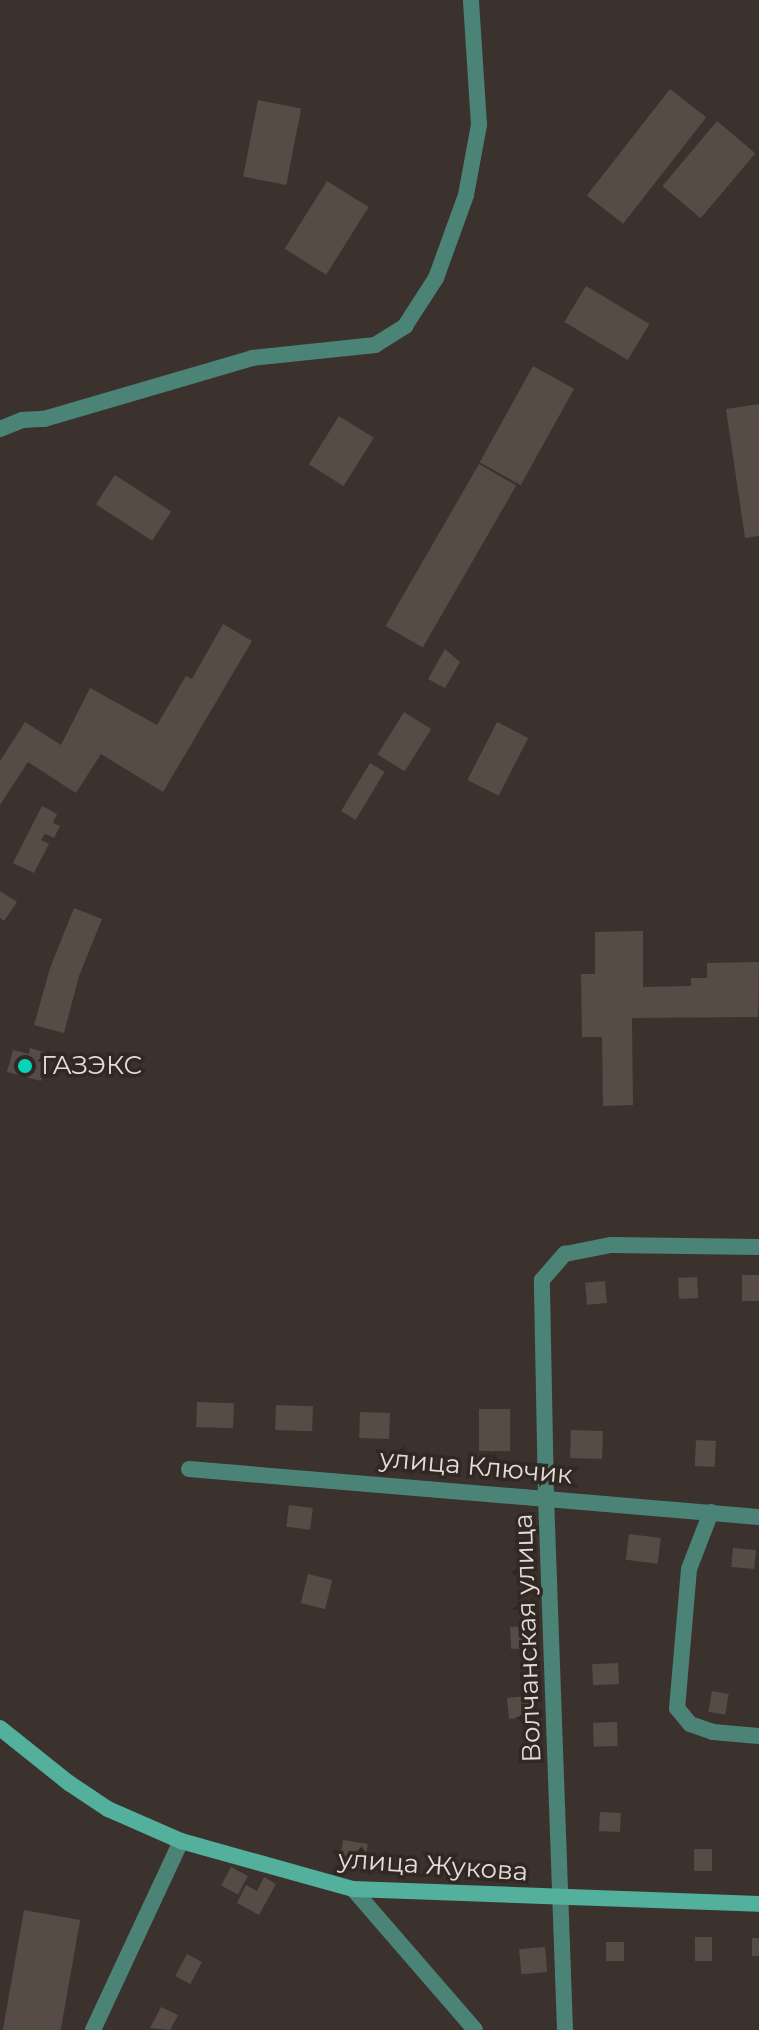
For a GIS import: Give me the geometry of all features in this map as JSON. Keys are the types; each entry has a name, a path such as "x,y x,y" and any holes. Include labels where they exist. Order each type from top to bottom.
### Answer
{"main road":[{"name":"улица Жукова","path":"0,1728 69,1783 108,1809 181,1841 353,1889 759,1904"}],"street":[{"path":"0,429 22,420 44,419 252,358 375,345 405,326 436,278 466,195 479,125 471,0"},
{"name":"Волчанская улица","path":"565,2030 546,1497 542,1280 565,1254 611,1245 759,1247"},
{"name":"улица Ключик","path":"189,1469 759,1517"},
{"path":"711,1512 689,1569 677,1708 690,1724 713,1732 759,1736"},
{"path":"93,2030 181,1841"},
{"path":"353,1889 475,2030"}],"building":[{"path":"670,89 706,117 623,224 587,195"},
{"path":"258,100 301,108 286,185 243,177"},
{"path":"717,121 755,153 701,218 662,186"},
{"path":"327,181 369,207 326,275 285,249"},
{"path":"586,286 649,324 628,360 564,322"},
{"path":"533,366 574,389 521,485 480,462"},
{"path":"759,404 759,536 745,538 726,409"},
{"path":"339,416 374,438 344,486 309,464"},
{"path":"479,464 516,486 423,647 386,626"},
{"path":"115,475 171,511 152,541 96,504"},
{"path":"223,624 252,641 163,792 101,754 76,793 28,762 0,805 0,761 25,722 61,745 90,688 157,725 186,676 192,679"},
{"path":"445,649 460,662 445,688 428,679"},
{"path":"404,712 431,729 405,771 378,754"},
{"path":"497,722 528,738 499,796 467,780"},
{"path":"370,763 385,772 356,820 341,811"},
{"path":"42,806 57,814 53,823 60,826 54,838 45,834 41,840 49,844 34,873 13,863"},
{"path":"0,891 17,902 4,921 0,918"},
{"path":"74,908 102,919 79,976 64,1033 34,1025 50,968"},
{"path":"643,931 643,987 691,986 691,978 707,978 707,963 759,962 758,1017 632,1018 633,1105 603,1106 602,1037 582,1037 581,974 595,974 595,932"},
{"path":"30,1048 48,1053 41,1081 7,1072 13,1050 29,1054"},
{"path":"742,1275 759,1275 759,1301 742,1301"},
{"path":"697,1277 698,1298 679,1299 678,1278"},
{"path":"605,1281 607,1303 587,1305 585,1283"},
{"path":"197,1402 234,1403 233,1428 196,1427"},
{"path":"276,1405 313,1406 312,1431 275,1430"},
{"path":"479,1409 510,1409 510,1451 479,1451"},
{"path":"360,1412 390,1413 389,1439 359,1438"},
{"path":"571,1430 603,1431 602,1459 570,1458"},
{"path":"696,1440 716,1441 715,1467 695,1466"},
{"path":"289,1505 313,1508 310,1530 286,1527"},
{"path":"629,1534 661,1538 658,1564 626,1560"},
{"path":"733,1548 756,1550 754,1569 731,1567"},
{"path":"308,1574 332,1580 325,1609 301,1603"},
{"path":"531,1626 532,1648 511,1649 510,1627"},
{"path":"618,1663 619,1684 593,1685 592,1664"},
{"path":"712,1691 729,1694 725,1715 708,1712"},
{"path":"529,1696 531,1717 509,1719 507,1698"},
{"path":"617,1722 618,1746 594,1747 593,1723"},
{"path":"600,1812 621,1813 620,1832 599,1831"},
{"path":"343,1840 368,1844 364,1869 339,1865"},
{"path":"694,1849 712,1849 712,1871 694,1871"},
{"path":"231,1867 248,1876 238,1894 221,1886"},
{"path":"264,1877 276,1884 259,1915 237,1903 246,1885 257,1891"},
{"path":"24,1910 80,1920 61,2030 3,2030"},
{"path":"695,1937 712,1937 712,1961 695,1961"},
{"path":"752,1938 759,1938 759,1956 752,1956"},
{"path":"606,1942 624,1942 624,1961 606,1961"},
{"path":"545,1947 547,1972 521,1974 519,1949"},
{"path":"187,1954 202,1962 190,1984 175,1976"},
{"path":"161,2007 178,2015 170,2030 150,2028"}],"place":[{"name":"ГАЗЭКС","path":"25,1066"}]}
